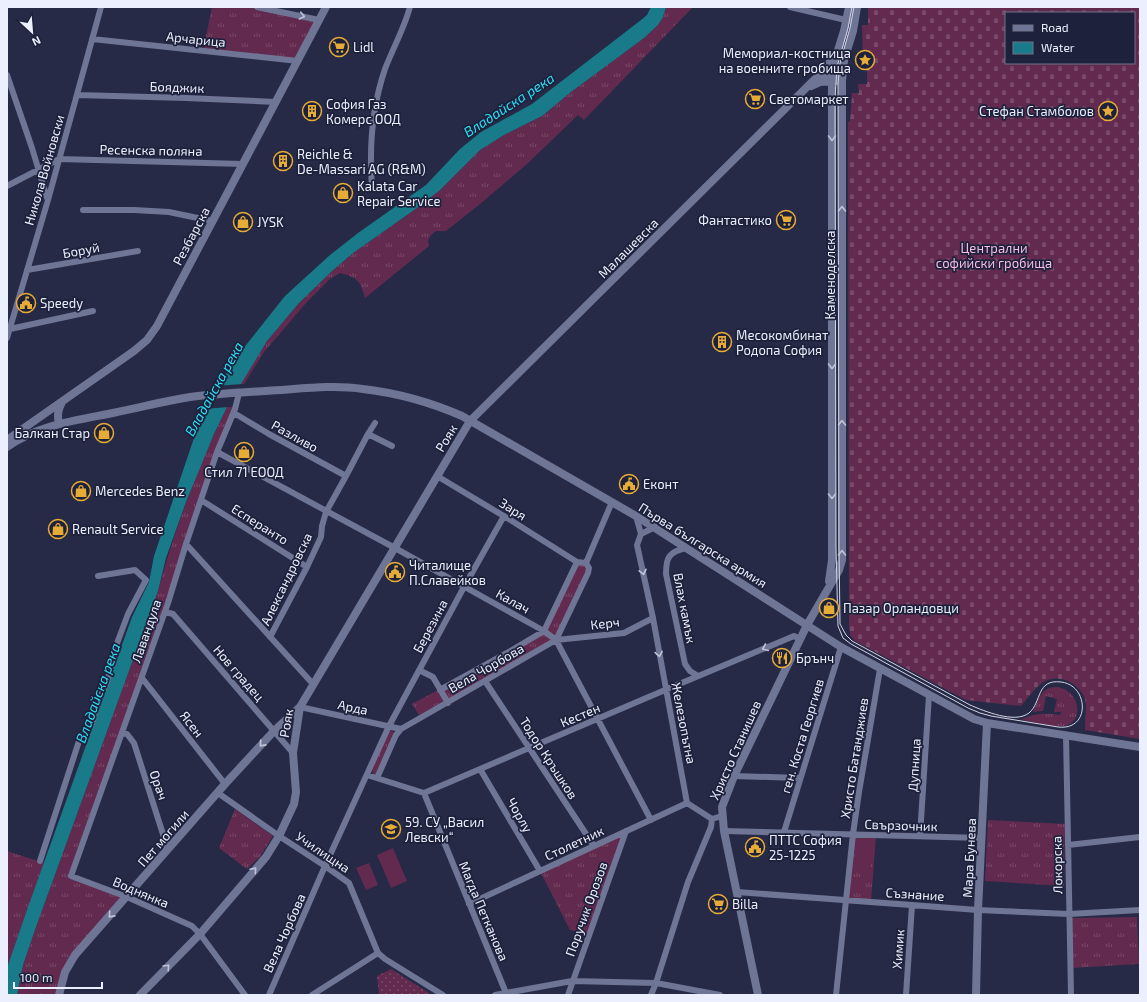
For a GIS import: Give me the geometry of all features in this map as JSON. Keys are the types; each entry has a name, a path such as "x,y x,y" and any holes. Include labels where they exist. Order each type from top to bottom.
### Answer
{"street":[{"name":"Никола Войновски","path":"7,338 48,200 101,7"},
{"path":"257,7 320,20"},
{"name":"Резбарска","path":"7,440 134,351 147,340 157,326 326,7"},
{"path":"372,187 371,146 373,117 379,87 410,7"},
{"path":"790,7 855,22"},
{"name":"Каменоделска","path":"828,588 832,560 832,98 835,60 847,20 849,7"},
{"name":"Каменоделска","path":"807,624 839,570 842,560 842,77 844,60 855,22 857,7"},
{"name":"Арчарица","path":"92,39 298,61"},
{"path":"818,76 837,53"},
{"name":"Малашевска","path":"470,421 818,76 827,74 833,78"},
{"path":"7,75 48,200"},
{"name":"Малашевска","path":"804,91 820,82 842,77"},
{"path":"812,86 817,85 824,88 828,91 832,98"},
{"name":"Бояджик","path":"77,94 276,102"},
{"path":"7,186 59,159"},
{"name":"Ресенска поляна","path":"59,159 243,164"},
{"path":"83,210 169,212 212,221"},
{"name":"Боруй","path":"27,270 138,251"},
{"path":"10,329 93,311"},
{"name":"Първа българска армия","path":"59,424 190,397 209,395 340,387 362,388 411,397 443,408 470,421 612,502 654,527 841,647 974,719 987,723 1140,747"},
{"name":"Лавандула","path":"71,876 165,612 217,452 234,413 239,393"},
{"path":"7,447 21,438 59,424 58,409 62,402"},
{"name":"Разливо","path":"234,413 268,434 346,476"},
{"name":"Рояк","path":"140,995 200,934 266,856 279,836 294,804 296,792 294,753 300,707 470,421"},
{"name":"Александровска","path":"270,637 321,537 326,512 374,423"},
{"name":"Резбарска","path":"22,430 41,424 59,424"},
{"path":"368,434 392,446"},
{"name":"Калач","path":"217,452 544,630 556,640 651,820"},
{"name":"Заря","path":"437,476 577,562"},
{"name":"Есперанто","path":"201,500 307,567"},
{"path":"586,564 612,502"},
{"name":"Березина","path":"389,726 464,586 504,516"},
{"path":"636,516 641,534 637,545 653,618"},
{"path":"641,534 654,527"},
{"path":"186,544 313,684"},
{"name":"Влах камък","path":"686,548 670,555 666,564 666,574 685,664 690,671 698,676"},
{"path":"544,630 577,562 586,564 589,568 588,573 556,640"},
{"name":"Лавандула","path":"40,861 80,738 92,723 99,698 107,682 116,646 128,614 146,580 135,570 98,576"},
{"name":"Нов градец","path":"165,612 173,614 294,753"},
{"name":"Керч","path":"556,640 624,633 653,618"},
{"name":"Железопътна","path":"653,618 687,803"},
{"name":"Христо Станишев","path":"651,995 688,882 711,827 712,818 722,816 723,802 734,776 807,624"},
{"name":"Вела Чорбова","path":"440,690 507,653 544,630"},
{"name":"Кестен","path":"424,793 794,636 800,639"},
{"name":"Вела Чорбова","path":"401,729 556,640"},
{"name":"ген. Коста Георгиев","path":"784,832 841,647"},
{"path":"507,653 514,665"},
{"name":"Христо Батанджиев","path":"836,995 853,834 880,669"},
{"path":"419,670 433,677 448,702"},
{"name":"Ясен","path":"142,678 225,784"},
{"name":"Тодор Кръшков","path":"485,681 594,846"},
{"name":"Дупница","path":"920,836 929,695"},
{"name":"Пет могили","path":"59,995 65,972 75,956 225,784 274,731 300,707"},
{"name":"Арда","path":"300,707 401,729"},
{"name":"Мара Бунева","path":"976,995 978,910 987,723"},
{"name":"Вела Чорбова","path":"269,995 325,866 389,726"},
{"path":"377,778 396,735 401,729"},
{"name":"Орач","path":"122,732 127,734 134,743 168,850"},
{"name":"Локорска","path":"1066,735 1071,995"},
{"name":"Чорлу","path":"480,769 540,871"},
{"path":"367,775 424,793"},
{"path":"734,776 800,778"},
{"name":"Училищна","path":"218,793 349,883 378,953"},
{"name":"Магда Петканова","path":"424,793 506,993"},
{"path":"687,803 712,818"},
{"name":"Столетник","path":"469,904 687,803"},
{"path":"722,816 758,995"},
{"name":"Поручик Орозов","path":"568,995 626,831"},
{"name":"Свързочник","path":"724,831 982,838"},
{"path":"1068,845 1140,837"},
{"name":"Воднянка","path":"71,876 127,897 192,926 200,934 245,995"},
{"name":"Съзнание","path":"737,892 978,910 1069,914 1140,910"},
{"name":"Химик","path":"906,995 912,905"},
{"path":"312,995 378,953 385,959 443,995"},
{"path":"495,995 572,981 656,983 720,995"}],"green space":[{"path":"212,7 257,7 319,20 298,61 203,51"},
{"path":"666,7 693,7 584,120 578,115 527,164 480,204 446,231 436,231 432,234 428,240 429,246 365,298 360,283 355,278 340,273 330,279 306,303 264,352 244,384 240,384 267,341 299,303 331,272 353,253 439,191 480,150 504,135 542,116 571,92 644,38 658,25 663,17"},
{"name":"Централни софийски гробища","path":"868,7 1140,7 1140,739 1085,730 1085,699 1078,688 1067,680 1054,678 1042,683 1033,691 1021,706 966,700 855,641 850,635 848,122 850,121 852,93 859,93 858,84 867,84 867,69 863,69 862,25 868,25"},
{"path":"239,393 217,452 71,876 127,897 75,955 59,995 17,995 23,965 36,927 158,591 188,498 216,429 227,407 232,407"},
{"path":"577,562 586,563 589,568 556,640 448,703 440,690 544,631"},
{"path":"1056,687 1064,689 1075,699 1077,712 1071,723 1061,726 1021,720 1040,714 1060,715 1061,712 1054,712 1057,699 1046,696 1043,711 1033,712 1043,692 1047,689"},
{"path":"438,690 444,701 419,715 412,704"},
{"path":"391,730 394,734 375,775 373,774 372,770 389,731"},
{"path":"235,809 273,836 260,857 247,869 219,848"},
{"path":"988,820 1065,824 1064,886 985,881"},
{"path":"626,831 589,935 570,930 540,871"},
{"path":"853,834 876,835 871,902 846,900"},
{"path":"856,840 873,842 870,867 854,866"},
{"path":"393,848 407,881 391,888 377,855"},
{"path":"7,851 44,863 8,965 7,965"},
{"path":"369,863 378,885 366,890 356,868"},
{"path":"1137,917 1139,964 1071,968 1071,918"},
{"path":"391,969 430,995 379,995 377,976"}],"water":[{"path":"651,7 666,7 663,17 658,25 644,38 571,92 542,116 504,135 480,150 439,191 353,253 331,272 299,303 267,341 227,407 214,434 186,502 166,558 158,591 36,927 23,965 17,995 7,995 8,965 28,907 132,617 149,582 154,556 193,441 206,409 218,386 243,349 285,296 330,255 358,233 426,185 460,149 481,132 532,104 641,20 647,15"}],"pier":[{"path":"243,384 229,407 204,409 215,386"}],"tram line":[{"path":"852,7 848,28 837,67 835,99 836,548 838,626 843,638 851,644 968,708 991,716 1058,727 1069,726 1076,722 1081,715 1082,707 1081,699 1077,691 1070,685 1061,682 1047,684 1040,692 1036,703 1029,713 1016,717 1000,715 970,705 852,641 846,635 840,624 838,84 840,63 850,28 854,7"}],"place":[{"name":"Lidl","path":"339,47"},
{"name":"Мемориал-костница на военните гробища","path":"865,60"},
{"name":"Светомаркет","path":"755,99"},
{"name":"София Газ Комерс ООД","path":"312,111"},
{"name":"Стефан Стамболов","path":"1108,111"},
{"name":"Reichle & De-Massari AG (R&M)","path":"283,161"},
{"name":"Kalata Car Repair Service","path":"343,193"},
{"name":"Фантастико","path":"786,220"},
{"name":"JYSK","path":"243,222"},
{"name":"Speedy","path":"26,303"},
{"name":"Месокомбинат Родопа София","path":"722,342"},
{"name":"Балкан Стар","path":"104,433"},
{"name":"Стил 71 ЕООД","path":"244,452"},
{"name":"Еконт","path":"629,484"},
{"name":"Mercedes Benz","path":"81,491"},
{"name":"Renault Service","path":"58,529"},
{"name":"Читалище П.Славейков","path":"395,572"},
{"name":"Пазар Орландовци","path":"829,608"},
{"name":"Брънч","path":"782,658"},
{"name":"59. СУ „Васил Левски“","path":"391,829"},
{"name":"ПТТС София 25-1225","path":"755,847"},
{"name":"Billa","path":"718,904"}],"water label":[{"name":"Владайска река","path":"509,105"},
{"name":"Владайска река","path":"214,389"},
{"name":"Владайска река","path":"98,693"}]}
